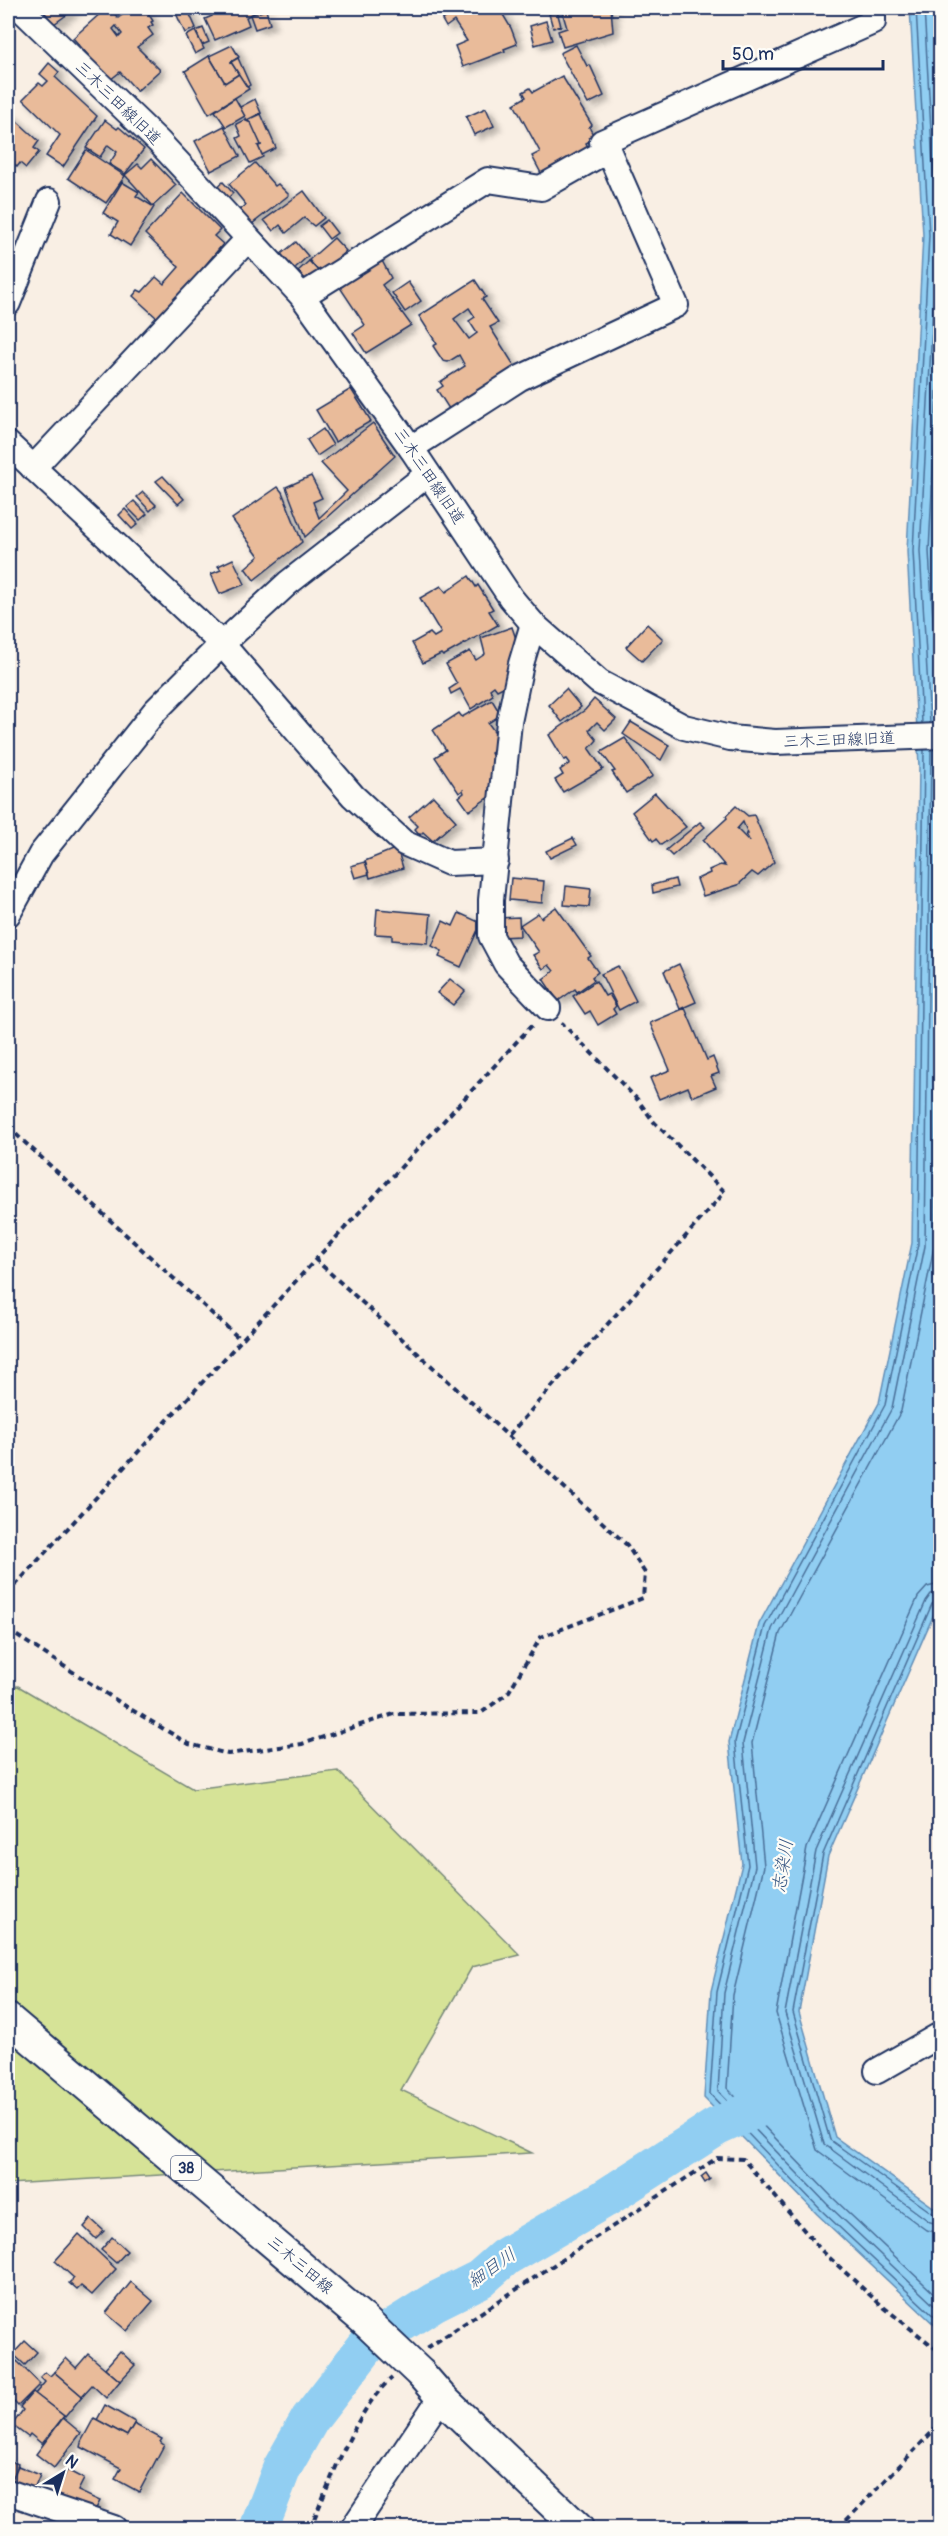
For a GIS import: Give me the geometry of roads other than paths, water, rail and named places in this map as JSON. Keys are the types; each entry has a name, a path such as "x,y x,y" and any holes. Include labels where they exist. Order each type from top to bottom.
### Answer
{"main road":[{"name":"三木三田線","path":"8,2019 363,2319 578,2529"}],"street":[{"name":"三木三田線旧道","path":"20,8 159,142 302,296 411,448 512,598 533,624 599,682 684,727 730,738 775,742 940,736"},
{"path":"411,448 520,378 676,305 608,150 602,142 873,22 873,8"},
{"path":"302,296 488,180 541,188 608,150"},
{"path":"8,303 49,201"},
{"path":"33,468 248,238"},
{"path":"8,444 222,644 353,796 404,843 449,863 496,861"},
{"path":"8,914 48,845 155,711 222,644 288,583 429,474"},
{"path":"533,624 520,664 509,722 491,900 491,936 506,964 548,1008"},
{"path":"877,2071 940,2035"},
{"path":"353,2529 441,2397"},
{"path":"8,2492 114,2529"}],"water":[{"name":"志染川","path":"910,8 940,8 940,1600 828,1856 799,2012 835,2137 940,2212 940,2330 817,2214 704,2098 711,1991 742,1864 729,1742 759,1624 879,1403 912,1243 919,766 907,551 923,235"}],"waterway":[{"name":"細目川","path":"259,2528 282,2468 310,2419 368,2344 434,2302 480,2279 505,2257 604,2199 716,2127 771,2102"}]}
